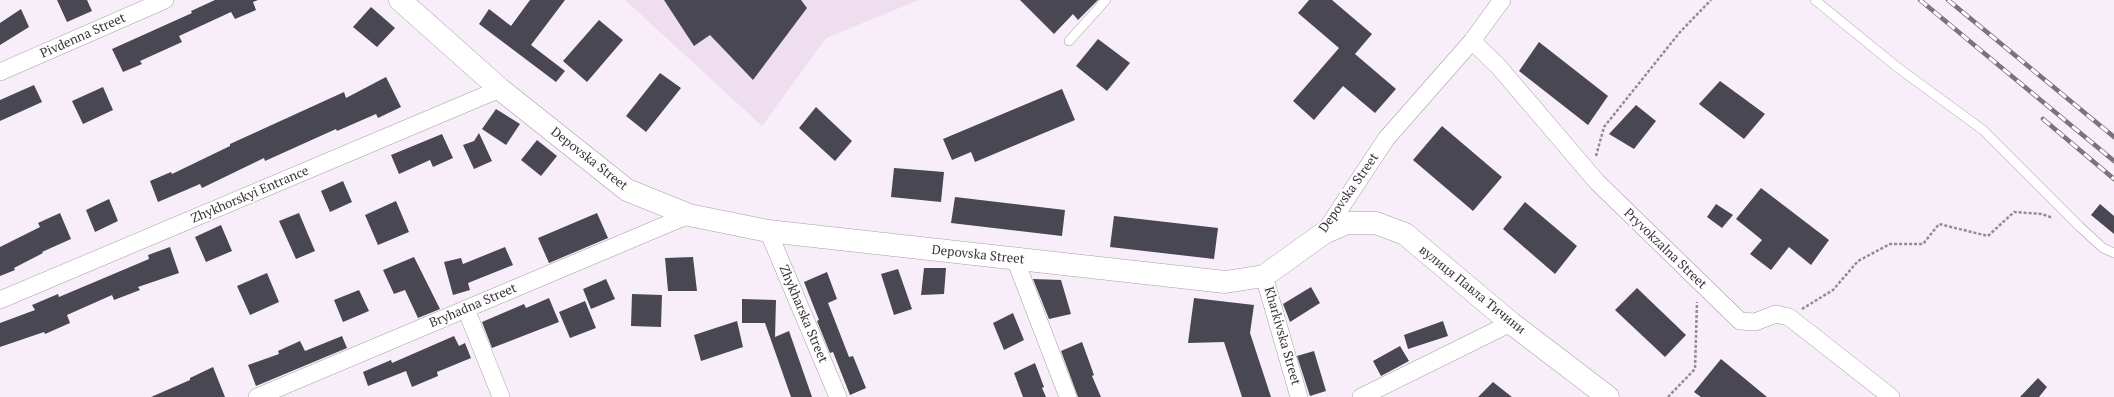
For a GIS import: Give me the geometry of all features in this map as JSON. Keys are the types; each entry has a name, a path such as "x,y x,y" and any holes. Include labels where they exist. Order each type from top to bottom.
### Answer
{"main road":[{"name":"Depovska Street","path":"400,0 500,89 627,190 689,216 768,231 1225,282 1264,276 1324,233"},
{"name":"вулиця Павла Тичини","path":"1324,233 1347,223 1376,223 1405,234 1511,322 1608,397"}],"street":[{"name":"Pivdenna Street","path":"0,72 165,0"},
{"name":"Depovska Street","path":"1324,233 1386,139 1472,41 1502,0"},
{"name":"Pryvokzalna Street","path":"1472,41 1498,66 1597,182 1698,282 1740,321 1755,322 1776,314 1789,317"},
{"name":"Zhykhorskyi Entrance","path":"0,300 500,89"},
{"name":"Bryhadna Street","path":"257,397 689,216"},
{"name":"Zhykharska Street","path":"768,231 838,397"},
{"path":"1015,259 1068,397"},
{"name":"Kharkivska Street","path":"1264,276 1299,397"},
{"path":"466,309 501,397"},
{"path":"1789,317 1891,397"},
{"path":"1361,397 1511,322"}],"lane":[{"path":"1069,41 1106,0"},
{"path":"1815,0 1896,67 1983,130 2079,226 2103,248 2114,253"}],"path":[{"path":"1597,182 1595,162 1597,146 1604,127 1680,32 1711,0"},
{"path":"1789,317 1833,290 1858,261 1890,244 1923,244 1939,224 1988,236 2014,212 2042,214 2079,226"},
{"path":"1668,397 1695,369 1698,282"}],"shaded area":[{"path":"625,0 919,0 826,38 762,126"}],"building":[{"path":"57,0 87,0 92,11 67,22"},
{"path":"215,0 258,0 253,2 256,10 235,19 231,12 179,36 182,42 140,61 142,64 123,72 112,49 192,13 191,11"},
{"path":"530,0 565,0 531,45 565,71 556,82 479,24 489,9 511,26"},
{"path":"664,0 801,0 807,8 753,80 710,35 694,46"},
{"path":"1020,0 1098,0 1078,20 1073,14 1054,34"},
{"path":"1309,0 1332,0 1372,34 1355,54 1396,89 1375,113 1343,86 1314,120 1293,101 1339,48 1298,13"},
{"path":"371,7 395,28 377,47 353,27"},
{"path":"21,9 29,27 0,45 0,23"},
{"path":"599,20 623,40 587,82 563,61"},
{"path":"1098,39 1130,63 1107,91 1076,66"},
{"path":"1539,42 1608,96 1588,125 1519,71"},
{"path":"660,73 681,88 646,132 626,116"},
{"path":"386,77 401,107 378,118 376,114 337,131 336,129 265,161 264,158 202,188 200,184 158,202 150,181 171,172 172,174 230,146 230,144 344,92 346,98"},
{"path":"1720,81 1765,114 1744,139 1699,104"},
{"path":"34,85 42,102 0,121 0,100"},
{"path":"103,87 113,110 83,124 72,101"},
{"path":"1062,89 1075,120 975,162 971,152 952,160 943,139"},
{"path":"1636,105 1656,121 1634,149 1609,134"},
{"path":"816,107 852,141 835,161 799,128"},
{"path":"496,109 520,124 506,145 482,129"},
{"path":"1442,126 1502,177 1473,211 1413,160"},
{"path":"479,133 492,161 474,169 463,145 474,141"},
{"path":"442,134 453,158 433,167 430,160 399,174 391,155"},
{"path":"537,140 557,156 541,176 521,160"},
{"path":"894,168 944,172 941,202 891,197"},
{"path":"343,181 352,202 330,212 321,191"},
{"path":"1761,188 1829,240 1811,265 1789,247 1771,270 1750,254 1762,240 1736,219"},
{"path":"955,197 1065,210 1062,236 951,223"},
{"path":"109,199 118,221 95,232 86,210"},
{"path":"396,201 409,232 378,245 365,215"},
{"path":"1525,202 1577,246 1555,274 1503,229"},
{"path":"1716,204 1733,215 1722,228 1707,217"},
{"path":"2100,204 2114,216 2114,234 2091,215"},
{"path":"60,213 71,239 42,252 43,253 14,268 15,270 0,276 0,247 40,227 38,223"},
{"path":"299,213 315,251 296,259 279,221"},
{"path":"597,213 608,238 549,263 538,238"},
{"path":"1114,216 1218,228 1214,259 1110,247"},
{"path":"221,225 232,251 206,262 195,237"},
{"path":"170,247 179,273 138,287 140,290 114,300 112,295 67,315 70,323 45,334 44,332 0,347 0,323 35,310 32,305 58,294 59,297 149,259 148,255"},
{"path":"505,247 513,265 468,283 470,290 453,295 444,262 461,258 463,264"},
{"path":"414,257 440,309 418,318 405,290 394,294 383,270"},
{"path":"693,257 697,291 668,291 665,258"},
{"path":"924,268 946,268 944,294 921,295"},
{"path":"898,269 912,309 894,315 881,274"},
{"path":"827,272 837,299 828,303 849,357 853,356 866,388 850,395 833,352 830,353 817,321 819,320 804,282"},
{"path":"267,273 279,302 250,315 237,286"},
{"path":"606,279 615,299 591,309 583,289"},
{"path":"1033,279 1061,280 1071,314 1049,319"},
{"path":"1311,287 1320,303 1290,322 1283,304"},
{"path":"1637,288 1686,335 1665,357 1615,310"},
{"path":"359,290 369,311 343,322 334,300"},
{"path":"632,294 662,295 661,327 631,326"},
{"path":"549,298 559,322 492,348 482,322 524,304 526,308"},
{"path":"1194,298 1254,305 1250,333 1271,397 1242,397 1224,342 1188,343"},
{"path":"742,299 776,300 775,337 789,331 812,397 791,397 765,323 742,323"},
{"path":"585,301 596,328 570,338 559,312"},
{"path":"1013,313 1024,340 1004,350 993,323"},
{"path":"737,321 743,347 701,361 694,335"},
{"path":"1443,321 1448,336 1408,349 1404,335"},
{"path":"342,336 347,348 256,386 248,365 279,354 278,351 300,341 305,351"},
{"path":"454,336 459,346 465,343 471,358 437,372 438,376 412,387 406,371 368,386 363,372 391,360 392,363"},
{"path":"1082,342 1094,375 1092,376 1101,397 1078,397 1061,351"},
{"path":"1400,346 1409,361 1381,376 1373,361"},
{"path":"1314,351 1326,391 1310,396 1297,356"},
{"path":"1721,359 1767,397 1701,397 1694,392"},
{"path":"1035,363 1046,397 1023,397 1014,373"},
{"path":"213,367 225,397 151,397 190,380 190,378"},
{"path":"2038,378 2047,387 2039,397 2020,397"},
{"path":"1493,382 1512,397 1478,397"}],"railway":[{"path":"1920,0 2114,161"},
{"path":"1948,0 2114,137"},
{"path":"2043,119 2114,179"}]}
